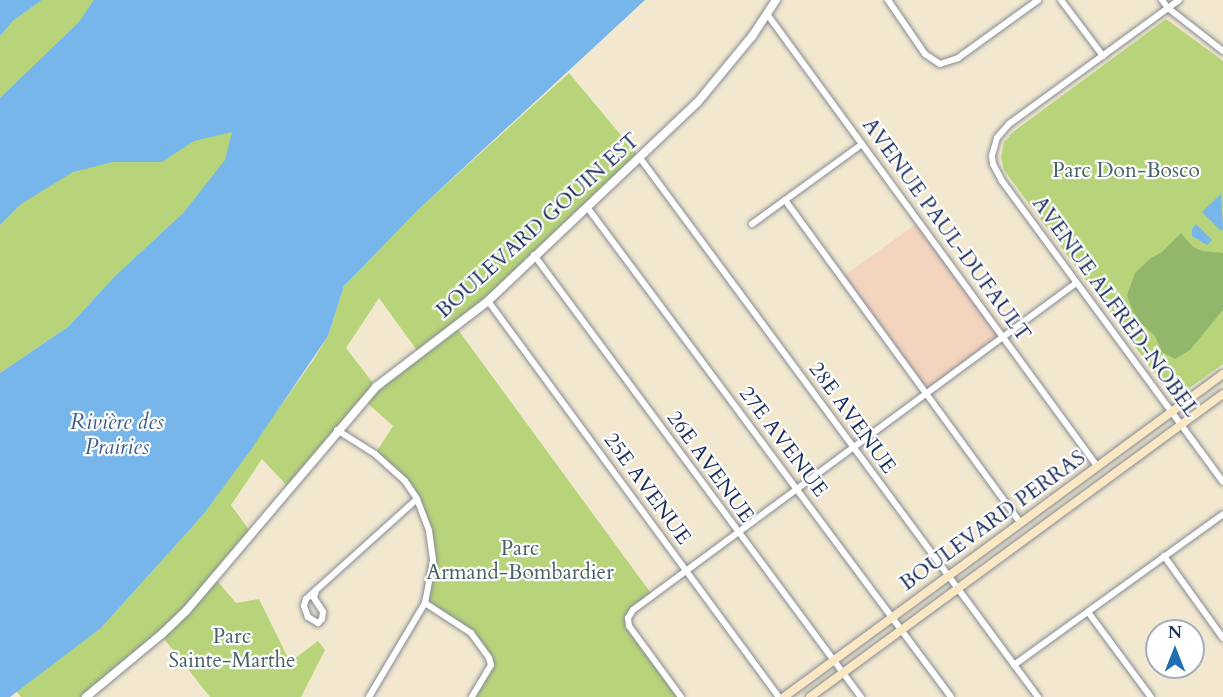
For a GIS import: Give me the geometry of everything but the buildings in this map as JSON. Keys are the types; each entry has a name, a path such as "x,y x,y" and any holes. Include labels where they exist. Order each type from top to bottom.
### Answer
{"main road":[{"name":"BOULEVARD PERRAS","path":"784,697 1223,374"},
{"name":"BOULEVARD PERRAS","path":"810,697 1223,394"}],"street":[{"name":"BOULEVARD GOUIN EST","path":"87,697 162,634 186,610 376,387 488,301 704,96 776,0"},
{"path":"888,0 925,54 940,64 958,58 1038,0"},
{"path":"1061,0 1103,56 1179,0"},
{"path":"1162,0 1168,8 1223,51"},
{"name":"AVENUE PAUL-DUFAULT","path":"767,14 1097,466"},
{"name":"AVENUE ALFRED-NOBEL","path":"1103,56 1010,124 997,138 993,147 993,164 997,173 1076,283 1223,482"},
{"path":"752,224 862,144"},
{"name":"28E AVENUE","path":"640,159 1038,697"},
{"path":"785,200 1020,522"},
{"name":"27E AVENUE","path":"587,207 951,697"},
{"name":"26E AVENUE","path":"534,255 861,697"},
{"path":"681,697 629,626 628,618 633,610 1076,283"},
{"name":"25E AVENUE","path":"488,301 780,697"},
{"path":"337,430 375,454 405,481 417,499 429,531 433,561 425,603 369,697"},
{"path":"316,590 314,598 323,617 318,623 309,619 304,606 306,599 417,499"},
{"path":"1014,665 1223,514"},
{"path":"1164,556 1223,638"},
{"path":"425,603 471,633 489,658 490,665 472,697"},
{"path":"1088,612 1151,697"}],"shaded area":[{"path":"919,222 1003,336 928,393 842,277"}],"green space":[{"path":"42,0 382,0 184,212 115,276 69,326 0,373 0,36 14,20"},
{"name":"Parc Don-Bosco","path":"1166,19 1223,61 1223,364 1174,399 1004,170 1001,157 1004,142 1013,132"},
{"path":"569,73 640,158 456,327 653,596 633,610 628,622 681,697 472,697 490,665 476,638 425,603 432,572 429,531 405,481 375,454 393,426 364,400 289,488 262,459 231,505 252,534 214,577 236,603 259,599 290,662 318,641 325,650 301,697 210,697 161,635 82,697 21,697 16,691 101,628 203,515 314,359 328,336 344,286 419,209","holes":["379,298 419,353 376,387 346,348"]},
{"path":"1181,233 1193,247 1202,251 1223,253 1223,310 1190,350 1175,359 1162,352 1155,336 1133,312 1127,295 1135,273 1151,258 1162,252"}],"water":[{"path":"0,0 42,0 14,20 0,36"},
{"name":"Rivière des Prairies","path":"94,0 645,0 419,209 344,286 328,336 250,451 203,515 101,628 10,697 0,697 0,373 69,326 115,276 184,212 225,160 232,132 194,141 162,162 113,162 73,172 21,204 0,225 0,98 79,22"},
{"path":"1221,194 1223,229 1221,231 1202,212"},
{"path":"1196,224 1212,240 1207,245 1192,236 1192,229"}],"park label":[{"name":"Parc Armand-Bombardier","path":"520,561"},
{"name":"Parc Sainte-Marthe","path":"232,649"}]}
